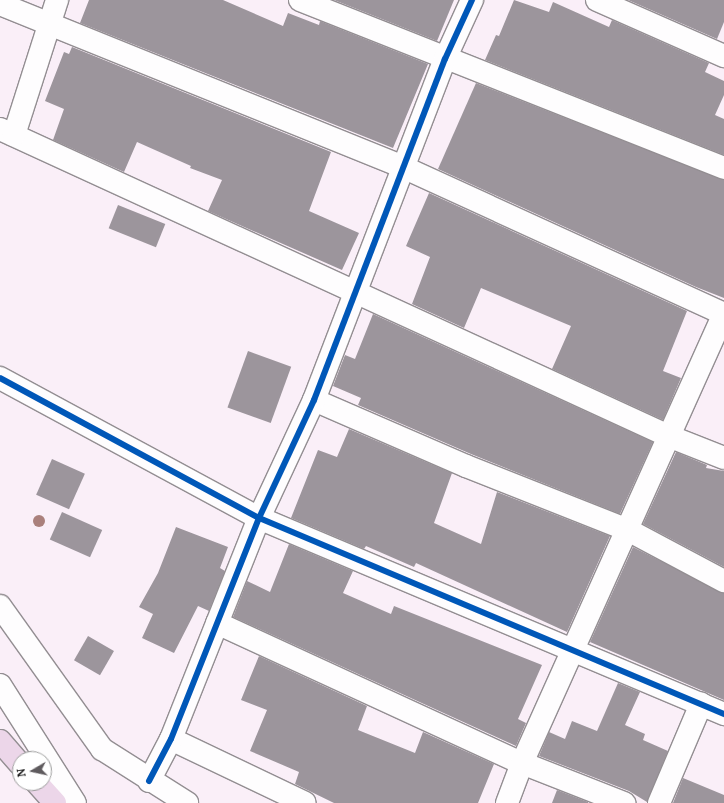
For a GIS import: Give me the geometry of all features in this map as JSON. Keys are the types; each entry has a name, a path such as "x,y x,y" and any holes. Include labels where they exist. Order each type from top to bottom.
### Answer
{"main road":[{"path":"0,741 12,755"},
{"path":"44,791 55,803"}],"street":[{"path":"58,0 50,25 7,132 671,437 724,458"},
{"path":"300,0 724,168"},
{"path":"149,781 172,739 259,518 314,400 358,292 446,59 472,0"},
{"path":"598,0 724,56"},
{"path":"0,4 405,168 724,314 671,437 522,763 507,803"},
{"path":"0,378 259,518 724,714"},
{"path":"314,400 466,466 628,530 724,581"},
{"path":"0,606 102,749 149,781 187,803"},
{"path":"217,623 522,763 624,803"},
{"path":"0,685 75,803"},
{"path":"659,803 701,704"},
{"path":"172,739 305,803"}],"building":[{"path":"89,0 223,0 283,26 288,13 319,25 320,21 428,64 393,148 80,23"},
{"path":"334,0 454,0 437,41"},
{"path":"514,0 549,12 553,2 609,27 612,20 709,63 705,72 724,81 724,95 715,115 724,119 724,155 485,60 496,35 499,36"},
{"path":"628,0 724,0 724,22 717,39"},
{"path":"72,47 331,152 309,211 359,233 342,270 208,211 222,180 190,168 191,166 137,142 124,172 53,140 64,109 45,101 64,52 69,54"},
{"path":"476,83 724,180 724,298 696,287 438,169"},
{"path":"429,193 687,311 663,371 681,378 663,420 552,369 571,326 481,288 464,328 412,304 430,257 406,246"},
{"path":"118,205 165,224 156,247 109,228"},
{"path":"373,314 653,442 620,514 471,454 358,405 361,398 333,386 345,355 355,359"},
{"path":"248,351 291,367 271,423 227,407"},
{"path":"349,429 452,473 434,523 481,544 497,492 610,536 567,632 416,563 414,567 366,546 364,549 291,518 318,450 337,457"},
{"path":"676,452 707,465 706,468 724,471 724,567 643,524"},
{"path":"52,459 85,474 69,509 36,495"},
{"path":"62,512 102,530 90,557 50,539"},
{"path":"176,527 228,547 220,568 225,571 209,611 198,606 174,653 142,638 153,614 139,607 158,573"},
{"path":"289,544 353,571 343,593 391,614 394,606 542,665 518,719 526,723 516,746 233,617 247,581 270,592"},
{"path":"633,547 724,593 724,700 590,642"},
{"path":"88,636 114,651 100,675 74,660"},
{"path":"259,656 367,706 358,730 415,753 423,732 494,764 478,803 334,803 295,784 299,772 250,751 267,710 241,700"},
{"path":"618,683 640,692 625,725 645,734 643,740 668,751 647,802 629,791 539,756 549,732 565,739 572,721 597,731"},
{"path":"683,778 724,795 724,803 673,803"},
{"path":"557,790 588,802 588,803 552,803"}],"cycle path":[{"path":"149,781 171,739 259,518 314,400 445,59 472,0"},
{"path":"0,378 259,518 724,714"}]}
